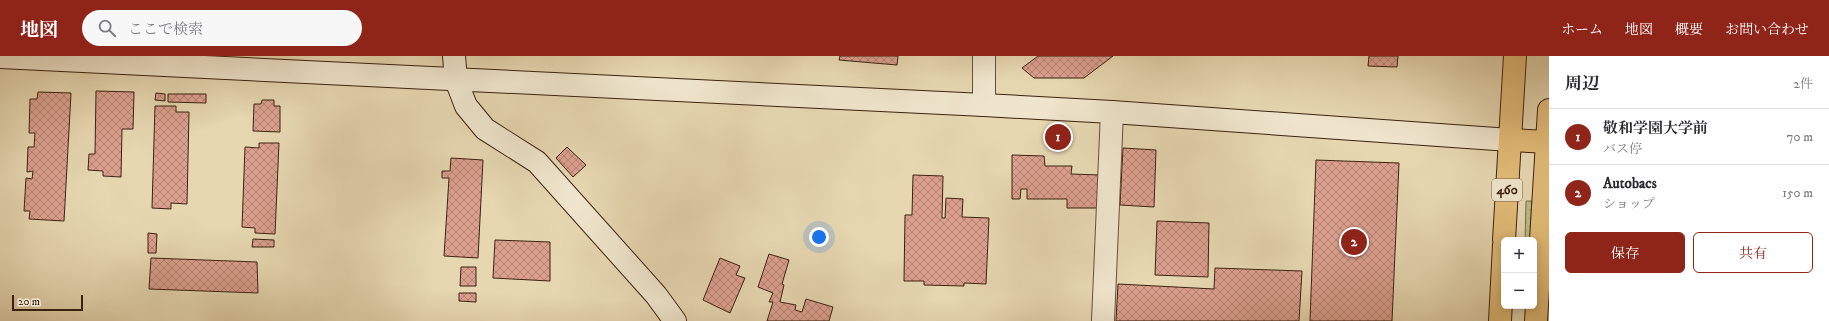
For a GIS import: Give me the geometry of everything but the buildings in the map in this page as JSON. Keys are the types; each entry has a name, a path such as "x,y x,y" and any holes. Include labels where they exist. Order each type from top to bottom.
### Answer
{"main road":[{"name":"460","path":"1504,237 1515,56"},
{"path":"1536,321 1549,110"},
{"path":"1510,140 1548,142"},
{"path":"1500,321 1503,273"}],"street":[{"path":"454,56 456,80 466,106 486,129 537,162 656,295 675,321"},
{"path":"984,56 984,105"},
{"path":"0,57 1112,112 1510,140"},
{"path":"1103,321 1112,112"}],"green space":[{"path":"1526,201 1532,201 1530,237 1525,237"}],"place":[{"name":"敬和学園大学前","path":"1058,137"},
{"name":"Autobacs","path":"1354,242"}]}
